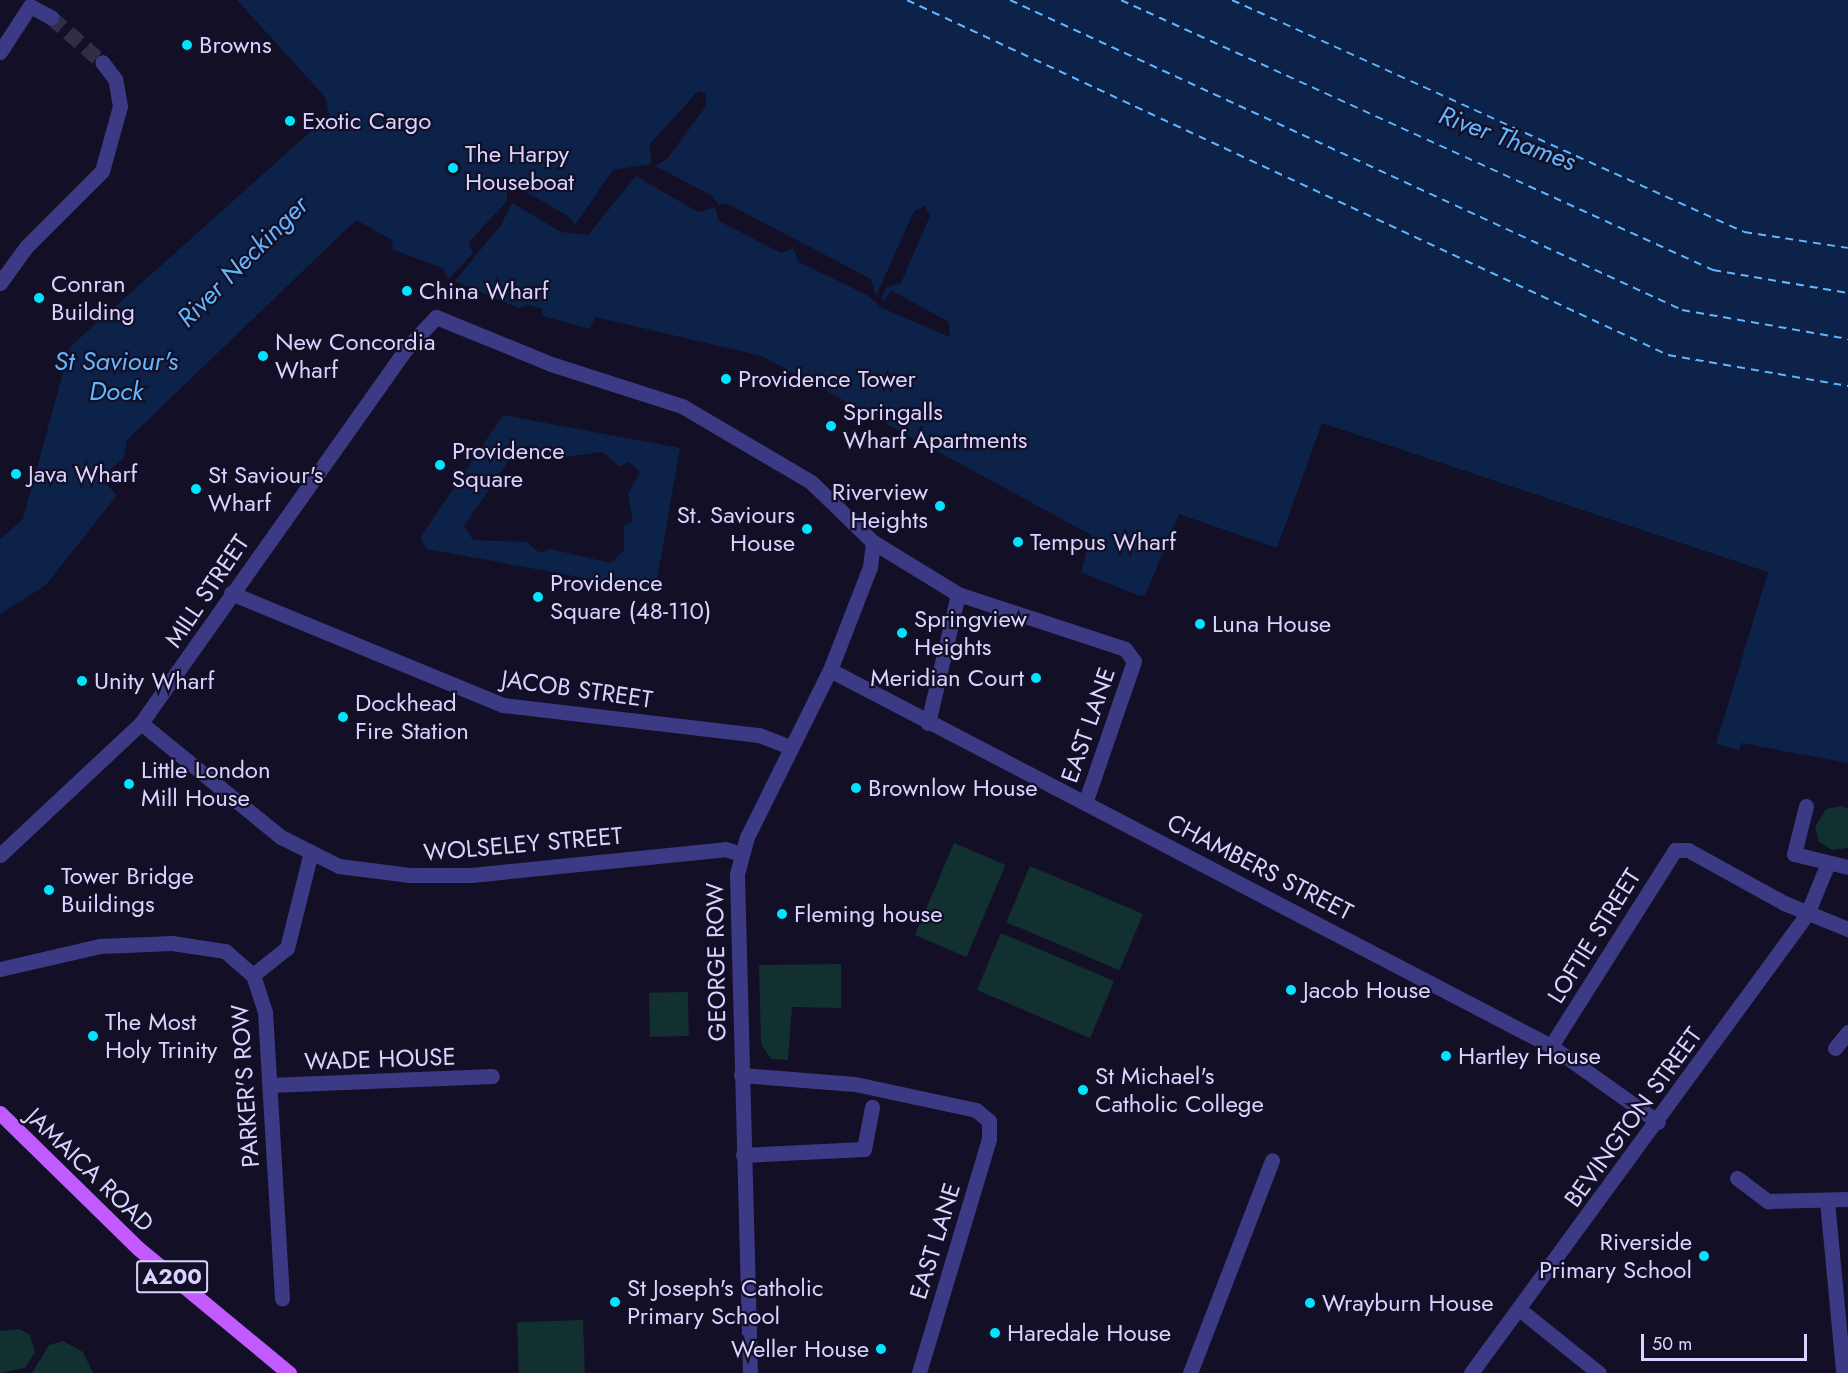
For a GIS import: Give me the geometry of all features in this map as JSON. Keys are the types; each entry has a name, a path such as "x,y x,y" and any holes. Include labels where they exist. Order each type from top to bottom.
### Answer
{"main road":[{"name":"JAMAICA ROAD","path":"0,1113 139,1249 289,1373"}],"street":[{"path":"0,52 30,2 51,17"},
{"path":"0,283 26,247 102,171 120,106 115,79 102,62"},
{"name":"MILL STREET","path":"0,855 141,723 231,593 418,333 436,317 551,364 682,405 811,482 873,542"},
{"path":"873,542 958,594 928,723"},
{"name":"GEORGE ROW","path":"750,1373 735,894 741,854 830,670 870,567 873,542"},
{"name":"JACOB STREET","path":"231,593 503,705 759,735 791,747"},
{"name":"EAST LANE","path":"958,594 1125,649 1134,661 1085,803"},
{"name":"CHAMBERS STREET","path":"830,670 1551,1046 1658,1122"},
{"name":"WOLSELEY STREET","path":"141,723 310,856 367,872 419,875 725,849 741,854"},
{"path":"1806,806 1794,854 1848,867"},
{"name":"LOFTIE STREET","path":"1551,1046 1675,850 1688,850 1807,914"},
{"name":"PARKER'S ROW","path":"282,1298 265,1012 254,975 287,948 310,856"},
{"name":"BEVINGTON STREET","path":"1471,1373 1658,1122 1807,914 1828,862"},
{"path":"1807,914 1848,929"},
{"path":"0,969 100,946 172,943 225,951 254,975"},
{"path":"1835,1048 1848,1032"},
{"name":"EAST LANE","path":"741,1075 855,1084 976,1110 989,1121 990,1139 919,1373"},
{"name":"WADE HOUSE","path":"270,1085 492,1076"},
{"path":"743,1155 864,1149 872,1107"},
{"path":"1190,1373 1272,1160"},
{"path":"1737,1178 1768,1201 1827,1202 1848,1199"},
{"path":"1827,1202 1844,1372"},
{"path":"1519,1309 1599,1373"}],"green space":[{"path":"1841,806 1848,809 1848,848 1832,850 1819,842 1815,827 1826,809"},
{"path":"954,843 1006,865 966,957 915,935"},
{"path":"1030,866 1143,914 1119,970 1006,922"},
{"path":"1001,933 1114,981 1090,1038 977,990"},
{"path":"841,964 841,1008 792,1007 788,1060 771,1059 761,1044 759,965"},
{"path":"688,992 689,1036 650,1037 649,993"},
{"path":"583,1320 585,1373 519,1373 517,1322"},
{"path":"19,1329 30,1335 35,1352 25,1368 0,1373 0,1331"},
{"path":"63,1341 83,1352 93,1373 32,1373 49,1345"}],"water":[{"path":"237,0 1848,0 1848,763 1741,743 1739,750 1716,744 1768,572 1322,423 1277,548 1179,514 1145,596 1137,595 1081,572 1091,535 762,356 595,317 590,329 543,316 542,309 529,305 518,308 447,278 443,268 393,250 392,240 356,220 127,440 124,457 101,479 117,495 46,585 0,614 0,539 23,519 70,347 329,115 325,97"},
{"path":"503,415 680,448 655,591 427,549 420,538","holes":["529,445 559,458 602,452 620,467 629,462 640,472 628,494 633,521 624,526 624,550 611,563 550,549 540,553 526,542 473,540 464,526 516,450"]}],"pier":[{"path":"698,91 706,94 706,106 667,159 655,166 711,195 719,205 726,203 871,279 876,296 914,211 925,206 930,216 901,283 887,287 881,298 885,301 891,290 949,322 950,337 882,308 867,295 799,262 793,248 781,253 719,221 715,207 698,212 636,176 588,235 561,232 512,203 501,225 454,282 449,279 473,253 469,242 507,201 507,189 519,188 568,216 575,225 613,170 651,164 650,144"}],"ferry route":[{"path":"907,0 1668,355 1848,386"},
{"path":"1010,0 1682,310 1848,339"},
{"path":"1121,0 1713,270 1848,293"},
{"path":"1232,0 1744,232 1848,248"}],"tunnel":[{"path":"51,17 102,62"}],"place":[{"name":"Browns","path":"187,45"},
{"name":"Exotic Cargo","path":"290,121"},
{"name":"The Harpy Houseboat","path":"453,168"},
{"name":"China Wharf","path":"407,291"},
{"name":"Conran Building","path":"39,298"},
{"name":"New Concordia Wharf","path":"263,356"},
{"name":"Providence Tower","path":"726,379"},
{"name":"Springalls Wharf Apartments","path":"831,426"},
{"name":"Providence Square","path":"440,465"},
{"name":"Java Wharf","path":"16,474"},
{"name":"St Saviour's Wharf","path":"196,489"},
{"name":"Riverview Heights","path":"940,506"},
{"name":"St. Saviours House","path":"807,529"},
{"name":"Tempus Wharf","path":"1018,542"},
{"name":"Providence Square (48-110)","path":"538,597"},
{"name":"Luna House","path":"1200,624"},
{"name":"Springview Heights","path":"902,633"},
{"name":"Meridian Court","path":"1036,678"},
{"name":"Unity Wharf","path":"82,681"},
{"name":"Dockhead Fire Station","path":"343,717"},
{"name":"Little London Mill House","path":"129,784"},
{"name":"Brownlow House","path":"856,788"},
{"name":"Tower Bridge Buildings","path":"49,890"},
{"name":"Fleming house","path":"782,914"},
{"name":"Jacob House","path":"1291,990"},
{"name":"The Most Holy Trinity","path":"93,1036"},
{"name":"Hartley House","path":"1446,1056"},
{"name":"St Michael's Catholic College","path":"1083,1090"},
{"name":"Riverside Primary School","path":"1704,1256"},
{"name":"St Joseph's Catholic Primary School","path":"615,1302"},
{"name":"Wrayburn House","path":"1310,1303"},
{"name":"Haredale House","path":"995,1333"},
{"name":"Weller House","path":"881,1349"}],"water label":[{"name":"River Thames","path":"1507,139"},
{"name":"River Neckinger","path":"243,262"},
{"name":"St Saviour's Dock","path":"116,377"}]}
